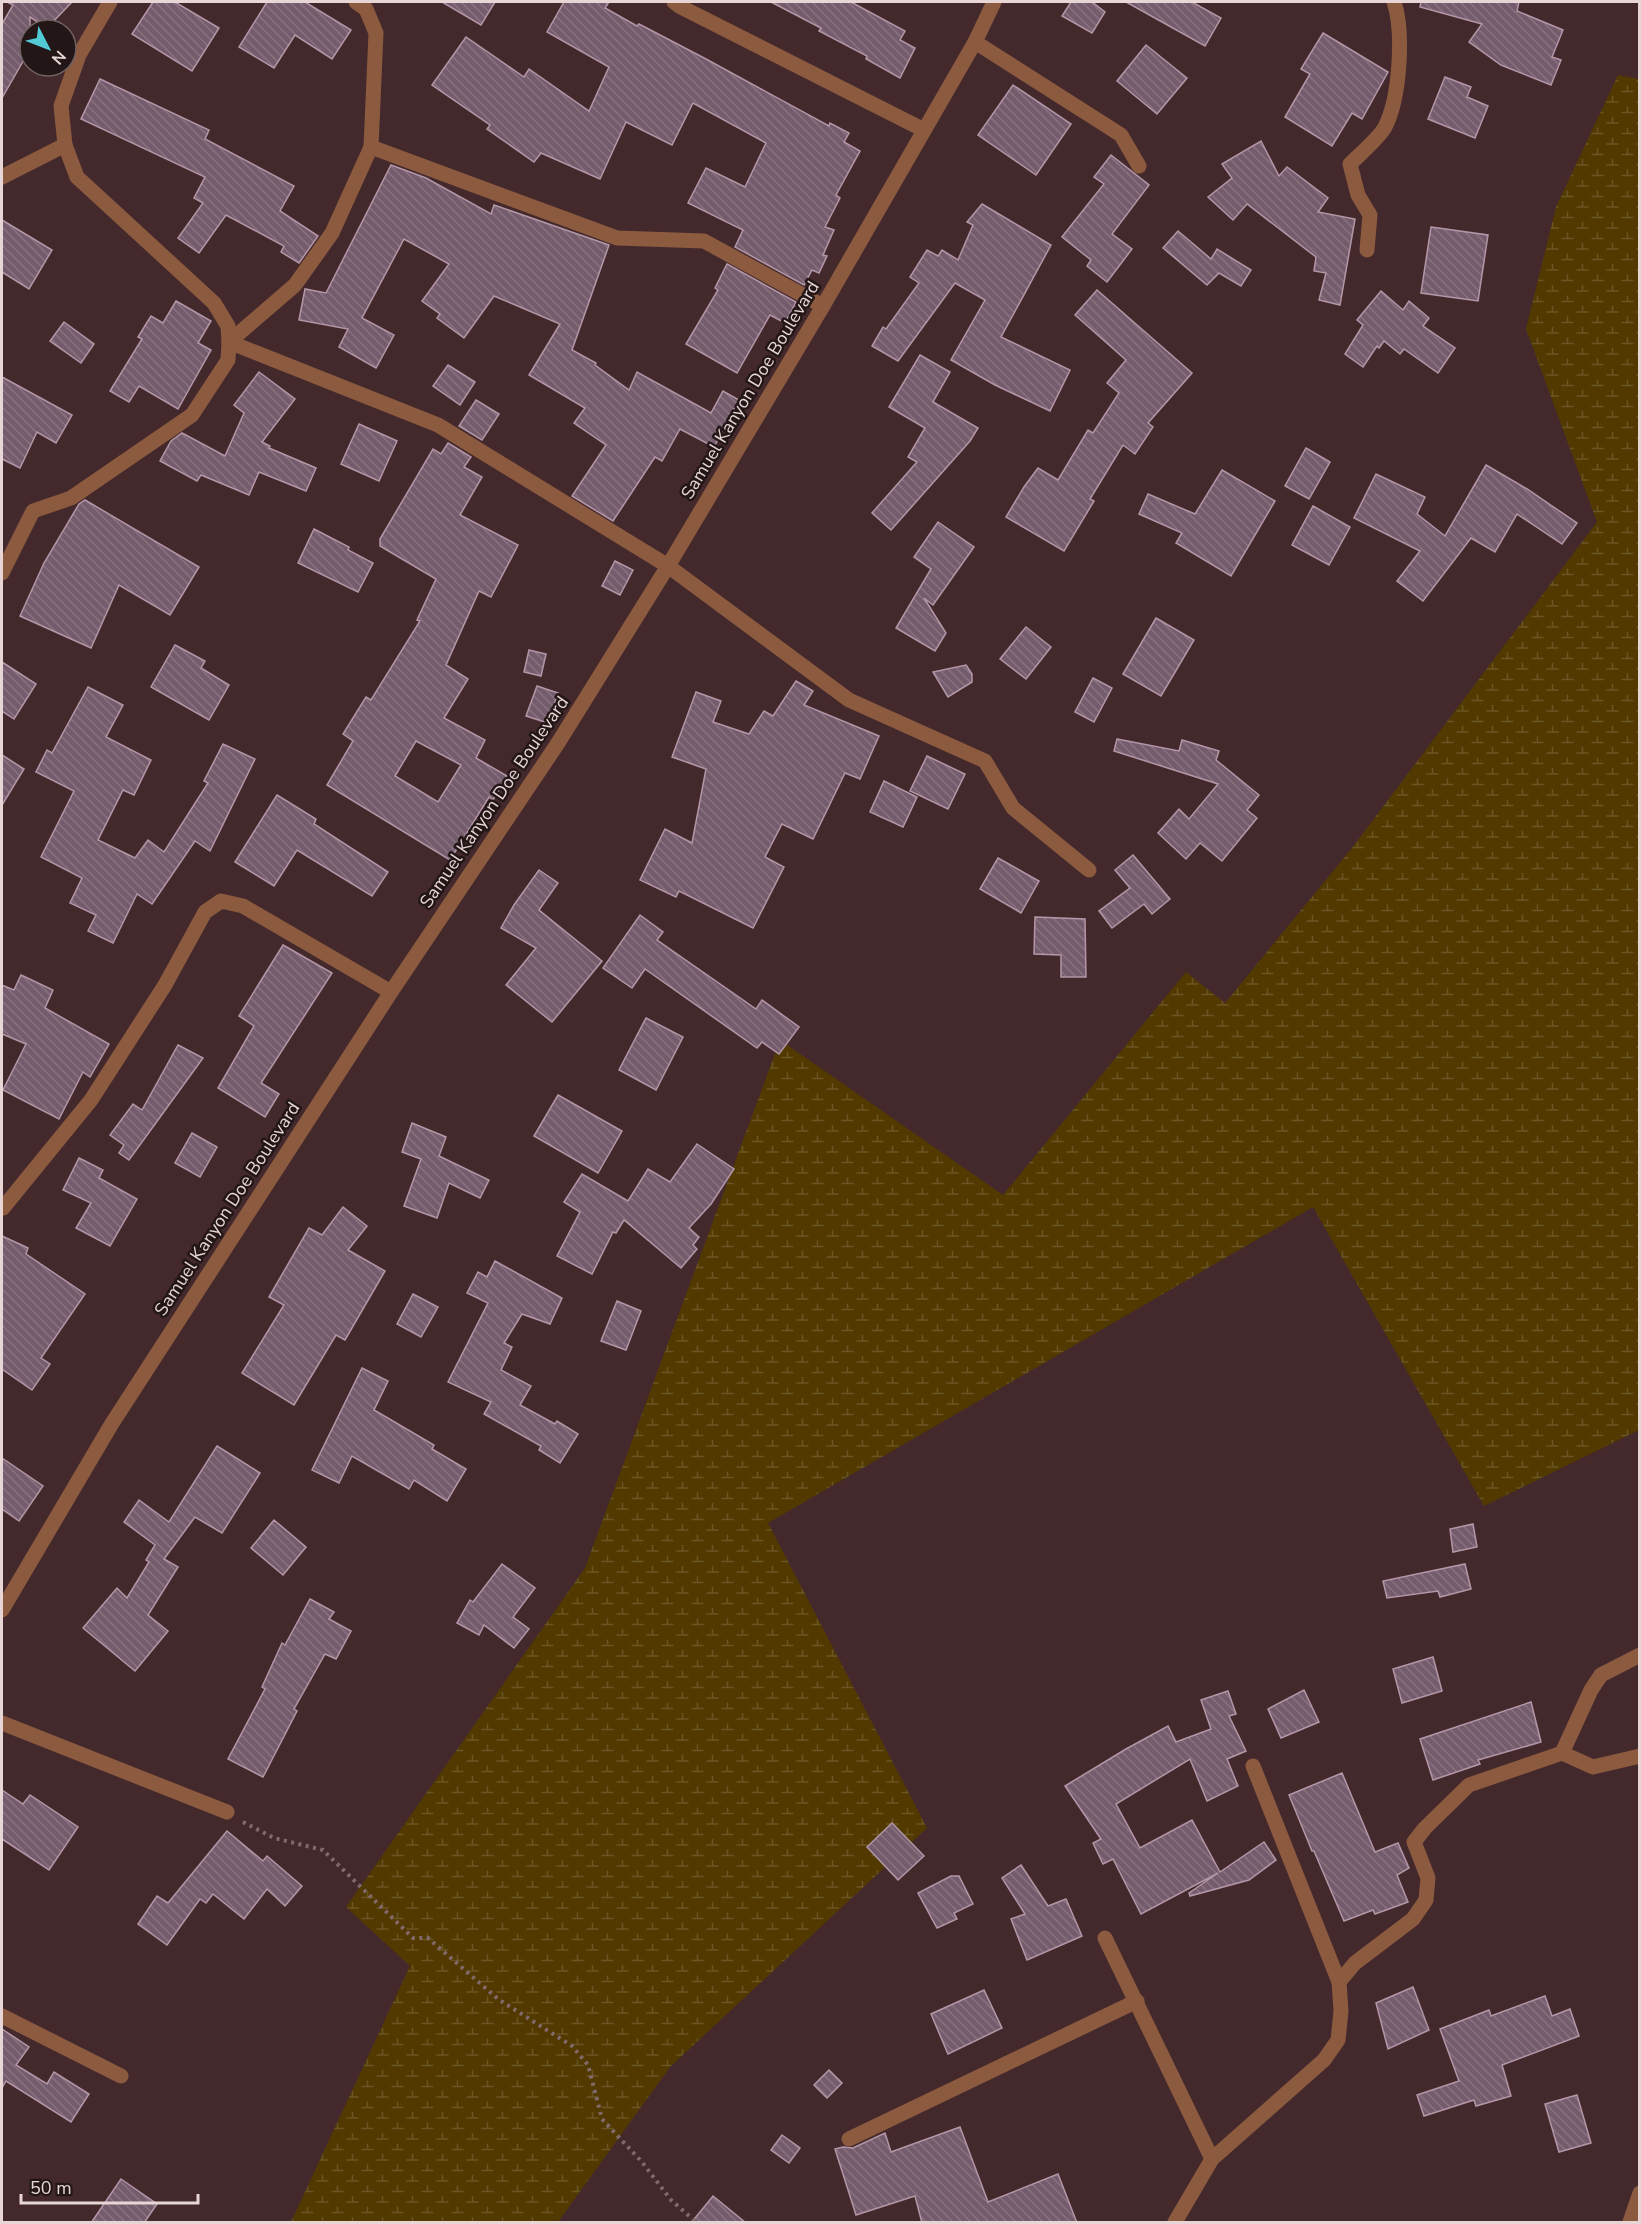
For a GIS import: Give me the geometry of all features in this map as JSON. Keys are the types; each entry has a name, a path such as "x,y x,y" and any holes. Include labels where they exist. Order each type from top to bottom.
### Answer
{"street":[{"path":"2,573 33,511 71,498 192,415 228,360 228,326 214,303 77,177 65,145 61,106 79,55 110,2"},
{"path":"229,342 295,285 332,233 371,147 376,33 366,9 356,2"},
{"path":"674,2 924,130"},
{"name":"Samuel Kanyon Doe Boulevard","path":"2,1610 111,1425 391,992 558,743 668,566 823,306 975,42 994,2"},
{"path":"1367,250 1370,215 1358,195 1350,164 1385,128 1396,92 1399,17 1394,2"},
{"path":"975,42 1121,135 1139,166"},
{"path":"2,177 65,145"},
{"path":"371,147 617,238 704,241 823,306"},
{"path":"229,342 438,424 668,566 849,699 986,761 1013,808 1089,870"},
{"path":"3,1208 91,1100 165,986 206,912 221,901 243,906 391,992"},
{"path":"1562,1753 1591,1690 1602,1675 1640,1655"},
{"path":"2,1723 227,1812"},
{"path":"1339,1982 1355,1963 1413,1919 1426,1900 1428,1878 1414,1842 1425,1828 1469,1785 1562,1753 1593,1767 1640,1756"},
{"path":"1175,2223 1212,2159 1324,2060 1338,2040 1341,2011 1339,1982 1254,1766"},
{"path":"1105,1938 1212,2159"},
{"path":"849,2139 1137,2001"},
{"path":"2,2016 121,2076"},
{"path":"1630,2223 1640,2193"}],"path":[{"path":"227,1812 274,1838 323,1850 413,1938 428,1938 498,1999 572,2046 588,2065 602,2119 642,2162 671,2200 696,2223"}],"green space":[{"path":"1618,75 1639,79 1639,1430 1484,1506 1313,1207 768,1523 927,1828 670,2067 558,2222 291,2222 410,1966 346,1907 585,1568 780,1040 1003,1195 1186,972 1225,1003 1352,848 1597,522 1526,329 1556,207"}],"building":[{"path":"7,2 72,2 57,18 18,18 18,70 2,98 2,24 13,5"},
{"path":"153,2 175,2 219,28 192,71 132,34"},
{"path":"267,2 305,2 351,30 332,59 295,35 274,68 239,47"},
{"path":"442,2 495,2 481,25"},
{"path":"564,2 609,2 605,8 637,26 639,24 829,126 830,123 849,133 844,142 860,151 836,195 840,198 825,227 834,230 823,255 827,256 819,273 812,270 804,285 735,247 743,230 688,203 706,168 745,187 766,143 693,103 672,145 626,122 600,179 541,153 534,162 487,129 490,125 432,85 466,37 524,77 529,69 589,111 609,67 547,32"},
{"path":"771,2 851,2 905,31 900,40 915,48 900,78 866,59 867,56 819,31 821,28"},
{"path":"1071,2 1092,2 1105,12 1092,33 1062,16"},
{"path":"1126,2 1192,2 1221,18 1205,46"},
{"path":"1421,2 1519,2 1517,11 1563,30 1552,57 1561,60 1551,85 1501,65 1469,42 1482,24 1420,7"},
{"path":"1323,33 1388,72 1362,119 1352,113 1332,146 1285,117 1310,74 1301,69"},
{"path":"1146,45 1187,78 1157,114 1117,81"},
{"path":"1445,77 1471,87 1467,97 1488,106 1475,138 1428,119"},
{"path":"100,79 209,130 205,139 294,186 280,211 318,236 299,263 281,252 284,246 226,215 199,253 178,238 203,203 194,198 205,177 81,119"},
{"path":"1013,85 1071,124 1036,175 978,135"},
{"path":"1261,141 1279,176 1287,167 1328,198 1318,212 1355,219 1340,305 1319,300 1326,273 1314,271 1316,257 1247,204 1233,220 1208,197 1232,178 1222,164"},
{"path":"1111,155 1149,185 1112,234 1132,249 1107,282 1087,266 1091,260 1062,237 1104,184 1094,177"},
{"path":"391,165 426,178 491,214 494,205 609,245 572,350 596,363 595,365 629,390 637,372 711,413 723,391 739,400 714,447 680,429 662,461 655,457 613,521 572,496 606,445 574,423 585,408 529,375 560,324 494,296 464,338 437,318 440,314 422,301 449,264 404,239 362,318 394,335 376,368 339,347 348,329 299,320 305,289 326,293"},
{"path":"982,204 1051,245 1001,337 1070,370 1050,411 995,385 951,360 985,300 955,283 898,361 872,346 883,327 886,329 919,283 910,277 927,250 938,256 942,250 958,260 973,225 967,222"},
{"path":"2,220 52,250 29,289 2,272"},
{"path":"1431,227 1488,235 1478,301 1421,293"},
{"path":"1178,231 1211,259 1217,249 1251,270 1241,286 1219,273 1207,285 1163,248"},
{"path":"727,264 796,302 785,323 770,315 737,373 686,344 718,290 715,288"},
{"path":"1097,290 1192,373 1148,423 1153,427 1135,454 1123,445 1090,499 1094,501 1064,551 1006,517 1038,468 1058,480 1088,430 1093,433 1119,393 1107,383 1126,360 1075,315"},
{"path":"1381,291 1403,310 1409,301 1429,318 1423,326 1455,348 1438,373 1404,349 1400,354 1384,341 1379,348 1377,346 1363,367 1345,354 1363,325 1357,320"},
{"path":"176,301 211,321 198,343 211,350 178,409 139,386 129,402 110,391 142,339 138,337 151,316 163,323"},
{"path":"64,322 94,344 81,363 50,341"},
{"path":"920,355 950,372 933,402 978,428 970,441 891,530 872,513 917,462 908,457 925,428 889,407"},
{"path":"448,365 475,382 460,405 433,386"},
{"path":"259,372 295,399 262,442 270,446 269,448 316,468 306,491 259,472 249,495 201,475 197,481 160,461 171,441 182,433 225,456 244,413 234,405"},
{"path":"2,377 72,415 56,443 37,432 20,468 2,459"},
{"path":"476,400 499,414 482,440 459,426"},
{"path":"359,424 397,441 379,481 341,464"},
{"path":"448,443 471,457 464,467 482,477 460,515 518,545 491,597 479,591 446,665 468,679 444,718 485,740 476,758 507,776 493,800 489,797 450,860 327,785 353,741 343,734 366,697 371,700 420,621 417,620 436,579 380,546 380,539 433,449 441,454","holes":["416,741 461,765 438,802 395,776"]},
{"path":"1306,448 1330,462 1309,499 1285,486"},
{"path":"1486,465 1577,523 1562,544 1517,514 1495,552 1471,538 1423,601 1397,581 1420,551 1354,518 1376,474 1425,497 1417,514 1445,536"},
{"path":"1222,470 1275,501 1231,576 1176,543 1182,533 1139,514 1148,494 1195,514"},
{"path":"85,500 199,567 170,615 119,585 91,648 20,616 44,563 79,504"},
{"path":"1313,506 1350,527 1329,565 1292,545"},
{"path":"938,522 974,547 933,605 924,598 946,633 935,651 896,628 931,569 914,557"},
{"path":"314,529 349,547 348,550 373,563 358,592 298,563"},
{"path":"615,561 633,570 620,595 602,586"},
{"path":"1156,618 1194,640 1161,696 1123,674"},
{"path":"1026,627 1051,647 1026,679 1000,659"},
{"path":"175,645 205,661 201,668 229,685 209,720 151,687"},
{"path":"529,650 546,654 541,676 524,672"},
{"path":"2,662 36,684 14,719 2,711"},
{"path":"966,665 972,674 972,682 948,697 933,672"},
{"path":"1093,678 1112,688 1094,722 1075,712"},
{"path":"796,681 813,691 804,705 879,736 860,779 845,773 813,839 782,824 765,857 784,867 753,928 679,891 676,897 640,880 665,829 692,843 706,769 672,757 696,692 721,701 713,722 749,734 764,711 773,716"},
{"path":"537,686 558,693 548,723 526,716"},
{"path":"88,687 123,705 106,737 151,760 134,795 123,790 98,840 135,858 148,840 164,852 208,783 204,781 223,744 255,759 210,851 195,841 152,904 137,894 113,943 88,931 96,915 70,903 82,878 41,857 74,791 36,772 47,750 52,753"},
{"path":"1117,739 1179,751 1182,740 1219,751 1216,760 1259,795 1247,810 1257,818 1222,861 1200,843 1186,859 1158,833 1179,809 1189,819 1218,784 1114,751"},
{"path":"2,755 24,769 2,805"},
{"path":"927,756 965,774 948,809 910,791"},
{"path":"884,781 917,797 903,827 870,812"},
{"path":"277,795 316,819 314,824 388,872 372,896 297,850 274,886 235,862"},
{"path":"1133,855 1170,899 1152,914 1144,904 1112,928 1099,911 1130,888 1115,870"},
{"path":"998,858 1039,881 1021,913 980,889"},
{"path":"539,870 558,883 539,910 602,961 552,1022 506,985 536,948 501,928"},
{"path":"640,915 663,932 657,940 756,1009 762,1000 799,1027 779,1054 762,1042 757,1048 645,969 632,988 603,968"},
{"path":"1035,917 1085,919 1086,977 1061,977 1061,955 1034,954"},
{"path":"283,945 332,973 261,1083 279,1094 265,1117 218,1088 254,1026 239,1016"},
{"path":"21,975 53,990 45,1008 109,1044 90,1077 83,1072 59,1119 3,1090 26,1044 2,1034 2,985 14,990"},
{"path":"646,1018 683,1037 656,1090 619,1070"},
{"path":"178,1045 203,1058 129,1160 119,1153 124,1145 110,1135 133,1104 142,1110"},
{"path":"558,1095 622,1131 598,1173 534,1136"},
{"path":"412,1123 446,1137 439,1156 489,1180 480,1198 449,1183 437,1218 404,1206 421,1159 402,1152"},
{"path":"192,1133 217,1147 200,1177 175,1163"},
{"path":"697,1144 734,1169 711,1204 689,1228 699,1237 693,1245 697,1249 681,1268 624,1220 616,1233 613,1232 592,1274 557,1256 580,1212 564,1202 582,1174 628,1201 648,1169 670,1182"},
{"path":"79,1158 103,1170 99,1178 137,1199 110,1246 76,1228 91,1203 63,1190"},
{"path":"343,1207 367,1226 348,1250 385,1271 345,1340 336,1335 294,1405 242,1373 284,1305 269,1297 309,1228 322,1235"},
{"path":"2,1236 28,1248 26,1254 85,1294 41,1358 50,1364 32,1390 2,1369"},
{"path":"495,1261 562,1298 550,1324 522,1314 504,1343 512,1347 501,1370 531,1386 520,1405 555,1424 557,1421 578,1434 560,1463 539,1450 541,1446 484,1414 491,1402 448,1382 488,1303 467,1293 478,1272 487,1277"},
{"path":"413,1294 438,1307 421,1337 397,1324"},
{"path":"617,1301 641,1311 626,1350 601,1341"},
{"path":"362,1368 388,1381 374,1410 434,1445 432,1449 466,1469 447,1501 414,1480 409,1489 352,1456 339,1483 312,1470"},
{"path":"217,1446 260,1473 222,1533 195,1517 164,1559 178,1567 148,1615 168,1631 135,1671 83,1628 117,1588 127,1598 149,1562 146,1560 155,1545 124,1522 139,1500 169,1522"},
{"path":"2,1458 43,1486 19,1521 2,1509"},
{"path":"274,1520 306,1547 283,1575 251,1548"},
{"path":"1473,1524 1477,1547 1453,1552 1450,1529"},
{"path":"502,1564 535,1588 513,1617 529,1629 514,1648 484,1625 479,1635 457,1623 470,1600 473,1602"},
{"path":"1465,1564 1471,1589 1440,1597 1438,1591 1387,1598 1383,1581"},
{"path":"310,1599 334,1612 329,1619 351,1631 336,1659 325,1654 294,1709 297,1711 263,1777 228,1759 265,1689 262,1687 282,1643 285,1645"},
{"path":"1433,1657 1442,1691 1402,1703 1393,1669"},
{"path":"1304,1690 1319,1722 1281,1738 1268,1709"},
{"path":"1228,1691 1236,1714 1229,1716 1246,1751 1227,1759 1238,1786 1207,1801 1190,1759 1116,1804 1140,1848 1192,1820 1220,1872 1264,1842 1276,1860 1249,1880 1190,1896 1189,1893 1218,1873 1141,1914 1113,1859 1103,1864 1093,1843 1101,1839 1065,1786 1168,1726 1176,1742 1211,1729 1201,1700"},
{"path":"1531,1702 1541,1742 1478,1760 1480,1764 1433,1780 1420,1739"},
{"path":"1342,1773 1375,1852 1398,1843 1409,1868 1397,1875 1408,1902 1375,1914 1373,1910 1344,1921 1289,1795"},
{"path":"2,1790 23,1804 30,1795 78,1827 49,1870 2,1839"},
{"path":"892,1823 924,1856 898,1880 867,1847"},
{"path":"227,1831 263,1861 267,1856 302,1886 285,1906 267,1889 244,1919 213,1894 206,1903 200,1899 167,1945 138,1924 157,1896 168,1903"},
{"path":"1021,1865 1048,1906 1066,1899 1082,1936 1027,1960 1011,1919 1025,1914 1002,1878"},
{"path":"951,1876 959,1876 973,1904 954,1913 957,1919 937,1928 918,1893"},
{"path":"1413,1987 1429,2030 1388,2049 1376,2003"},
{"path":"984,1990 1002,2028 948,2054 931,2014"},
{"path":"1545,1996 1552,2016 1570,2009 1579,2036 1502,2065 1511,2096 1476,2106 1474,2100 1424,2116 1417,2095 1459,2081 1440,2029 1489,2010 1491,2016"},
{"path":"2,2029 29,2047 16,2065 47,2084 54,2072 89,2094 71,2122 6,2081 2,2088"},
{"path":"829,2070 842,2083 827,2098 814,2085"},
{"path":"1577,2095 1591,2143 1559,2152 1545,2104"},
{"path":"960,2127 988,2202 1058,2174 1077,2223 922,2223 915,2196 856,2215 835,2149 853,2148 885,2133 891,2152"},
{"path":"782,2135 800,2148 789,2163 771,2150"},
{"path":"121,2179 157,2204 144,2223 91,2223"},
{"path":"713,2196 746,2223 691,2223"}]}
